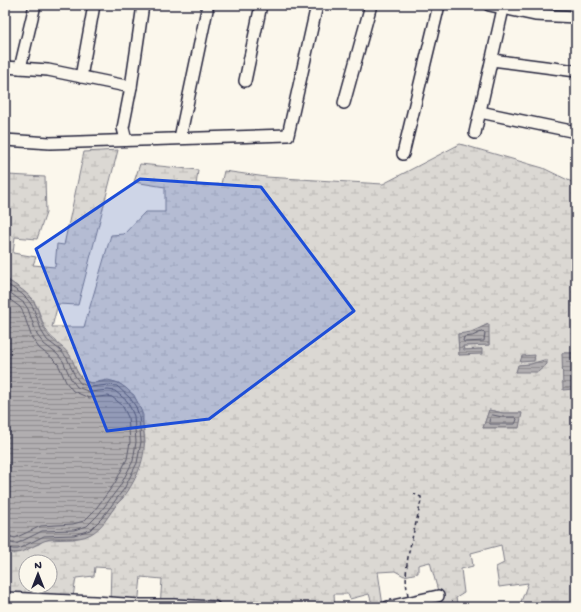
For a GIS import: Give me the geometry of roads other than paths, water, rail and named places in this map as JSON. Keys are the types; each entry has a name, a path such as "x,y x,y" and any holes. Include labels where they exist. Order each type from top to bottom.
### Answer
{"street":[{"path":"20,68 35,5"},
{"path":"81,77 94,5"},
{"path":"126,140 123,128 131,87 143,5"},
{"path":"180,138 208,5"},
{"path":"244,81 261,5"},
{"path":"5,140 50,143 288,135 317,5"},
{"path":"344,104 371,5"},
{"path":"404,154 439,5"},
{"path":"489,5 535,15 576,17"},
{"path":"475,133 503,9"},
{"path":"492,60 576,71"},
{"path":"5,67 48,70 131,87"},
{"path":"480,112 576,132"},
{"path":"388,607 438,596"},
{"path":"5,598 19,603 95,602 214,607"}],"water":[{"path":"5,278 30,297 38,310 47,333 69,354 81,378 90,383 112,381 123,386 131,393 141,410 144,435 144,452 137,475 127,493 99,528 85,537 73,539 49,539 25,551 16,553 5,550"},
{"path":"489,324 489,345 463,346 464,350 482,349 482,354 459,355 458,334 471,332"},
{"path":"562,353 576,353 576,370 572,371 573,389 563,390"},
{"path":"535,355 534,361 520,362 522,356"},
{"path":"547,359 547,364 538,372 516,372 518,365 531,364"},
{"path":"489,410 503,413 522,413 519,428 483,428"}]}
